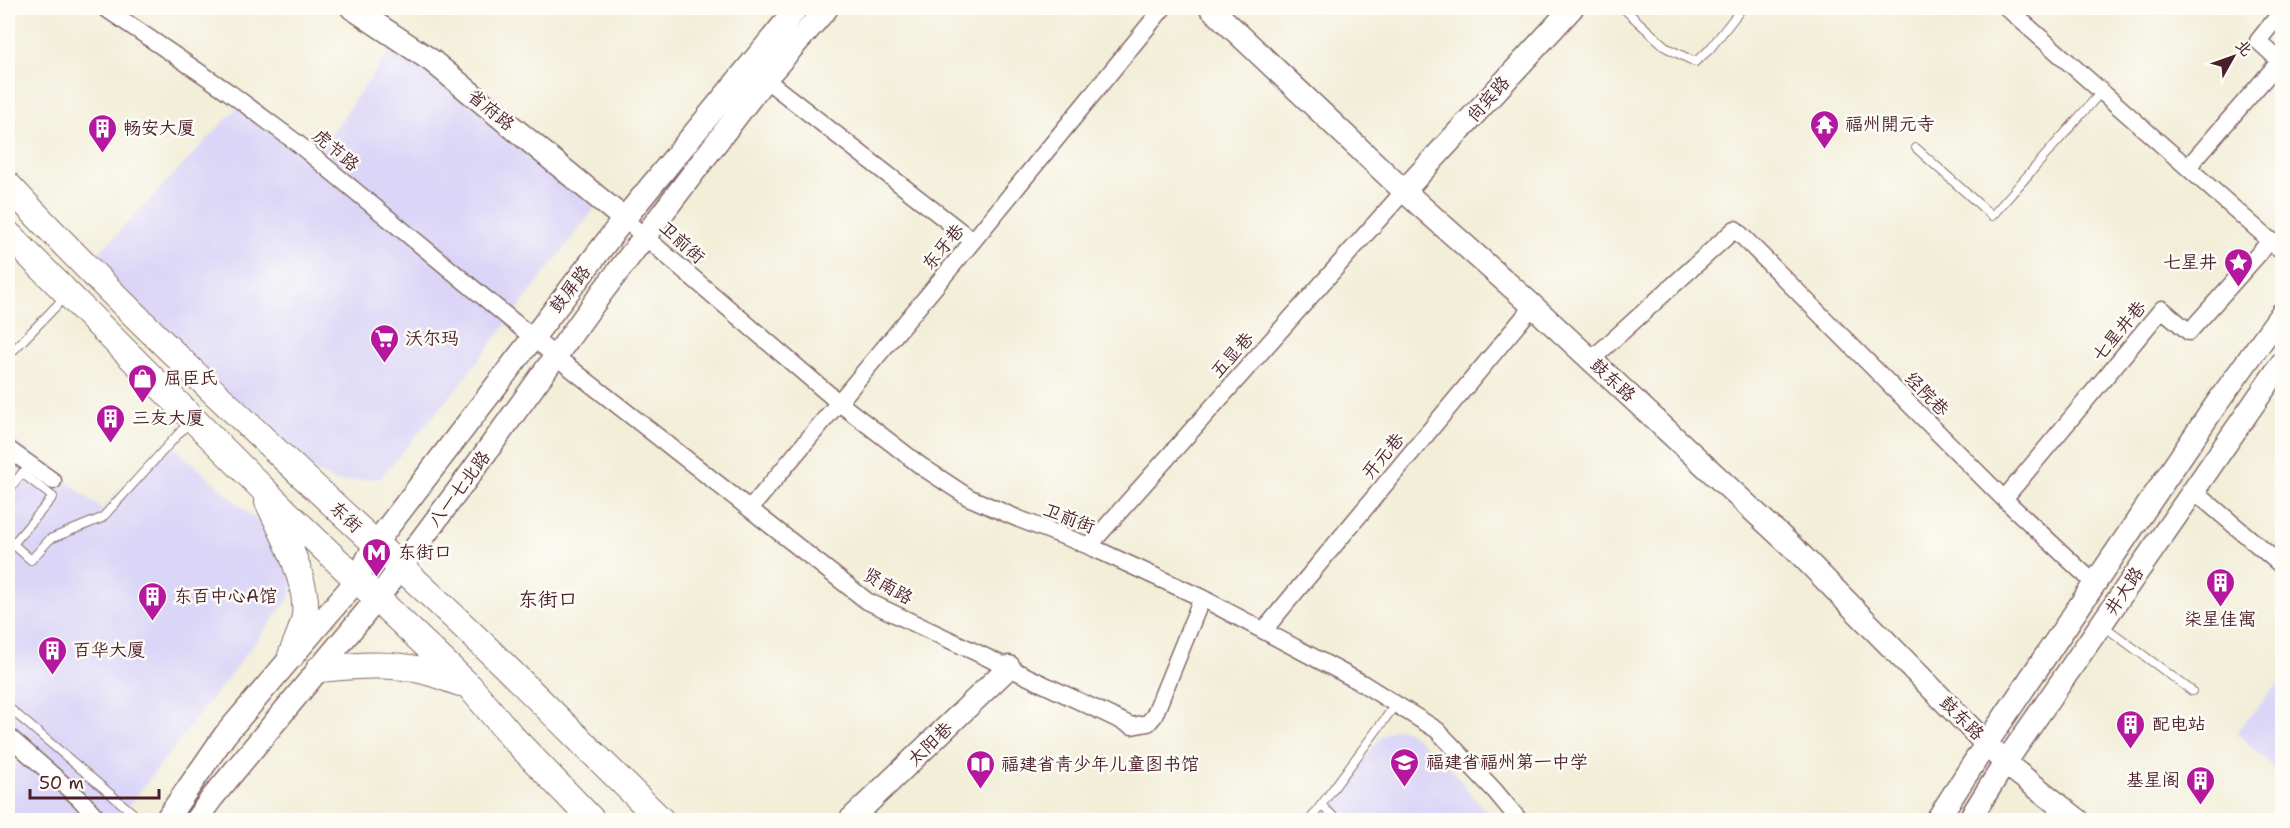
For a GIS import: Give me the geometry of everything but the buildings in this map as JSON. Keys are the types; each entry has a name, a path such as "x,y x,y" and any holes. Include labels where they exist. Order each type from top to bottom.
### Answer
{"main road":[{"name":"东街","path":"8,184 82,264 285,462 511,673 661,820"},
{"path":"8,234 260,485 470,687 513,738 592,820"},
{"path":"260,485 292,554 303,587 305,620 291,656"},
{"path":"319,669 355,666 422,670 470,687"}],"street":[{"name":"虎节路","path":"105,8 230,93 297,143 533,337"},
{"name":"省府路","path":"352,8 432,61 624,219"},
{"name":"鼓屏路","path":"357,580 375,544 533,337 624,219 797,8"},
{"path":"645,235 765,79 827,8"},
{"name":"东牙巷","path":"750,509 974,241 1163,8"},
{"name":"鼓东路","path":"1211,8 1404,191 1533,306 1801,555 2005,762 2078,820"},
{"name":"尚宾路","path":"1404,191 1572,8"},
{"path":"2007,8 2277,245"},
{"path":"2188,167 2280,61 2258,41 2283,11"},
{"path":"765,79 974,241"},
{"name":"五显巷","path":"1089,546 1404,191"},
{"name":"卫前街","path":"624,219 838,402 921,466 968,497 1089,546 1202,598 1334,666 1437,730 1495,790 1519,820"},
{"name":"经院巷","path":"1591,360 1735,229 2004,499 2095,584"},
{"name":"八一七北路","path":"196,820 377,599 645,235"},
{"name":"七星井巷","path":"2004,499 2162,309 2189,332 2277,245"},
{"name":"开元巷","path":"1264,630 1533,306"},
{"path":"1937,820 2215,406 2283,313"},
{"name":"贤南路","path":"533,337 867,601 1132,726 1148,723 1154,716 1202,598"},
{"name":"井大路","path":"1969,820 2005,762 2283,363"},
{"path":"8,449 53,489"},
{"path":"2193,490 2283,566"},
{"path":"166,820 225,735 357,580"},
{"name":"太阳巷","path":"850,820 1009,667"},
{"path":"8,736 79,798 99,820"}],"lane":[{"path":"1623,8 1667,48 1695,62 1709,50 1742,8"},
{"path":"1916,148 1992,216 2102,92"},
{"path":"8,356 68,295"},
{"path":"8,491 22,473 53,489 9,545 31,560 50,539 102,518 192,418"},
{"path":"2101,624 2192,691"},
{"path":"1310,820 1397,704"},
{"path":"8,707 141,820"},
{"path":"1321,805 1337,820"}],"shaded area":[{"path":"395,43 596,207 454,392 380,478 337,482 294,460 93,259 238,107 251,112 310,164"},
{"path":"166,440 263,526 282,548 292,576 291,596 118,820 8,820 8,775 30,747 8,729 8,451 16,441 102,509"},
{"path":"2282,680 2282,776 2236,732"},
{"name":"福建省福州第一中学","path":"1394,729 1408,731 1447,764 1493,820 1320,820 1382,736"}],"place":[{"name":"福州開元寺","path":"1824,150"},
{"name":"畅安大厦","path":"102,154"},
{"name":"七星井","path":"2238,288"},
{"name":"沃尔玛","path":"384,364"},
{"name":"屈臣氏","path":"143,404"},
{"name":"三友大厦","path":"111,444"},
{"name":"东街口","path":"377,578"},
{"name":"柒星佳寓","path":"2220,608"},
{"name":"东百中心A馆","path":"153,622"},
{"name":"百华大厦","path":"52,676"},
{"name":"配电站","path":"2131,750"},
{"name":"福建省福州第一中学","path":"1405,788"},
{"name":"福建省青少年儿童图书馆","path":"980,790"},
{"name":"基星阁","path":"2201,806"}],"district":[{"name":"东街口","path":"548,599"}]}
